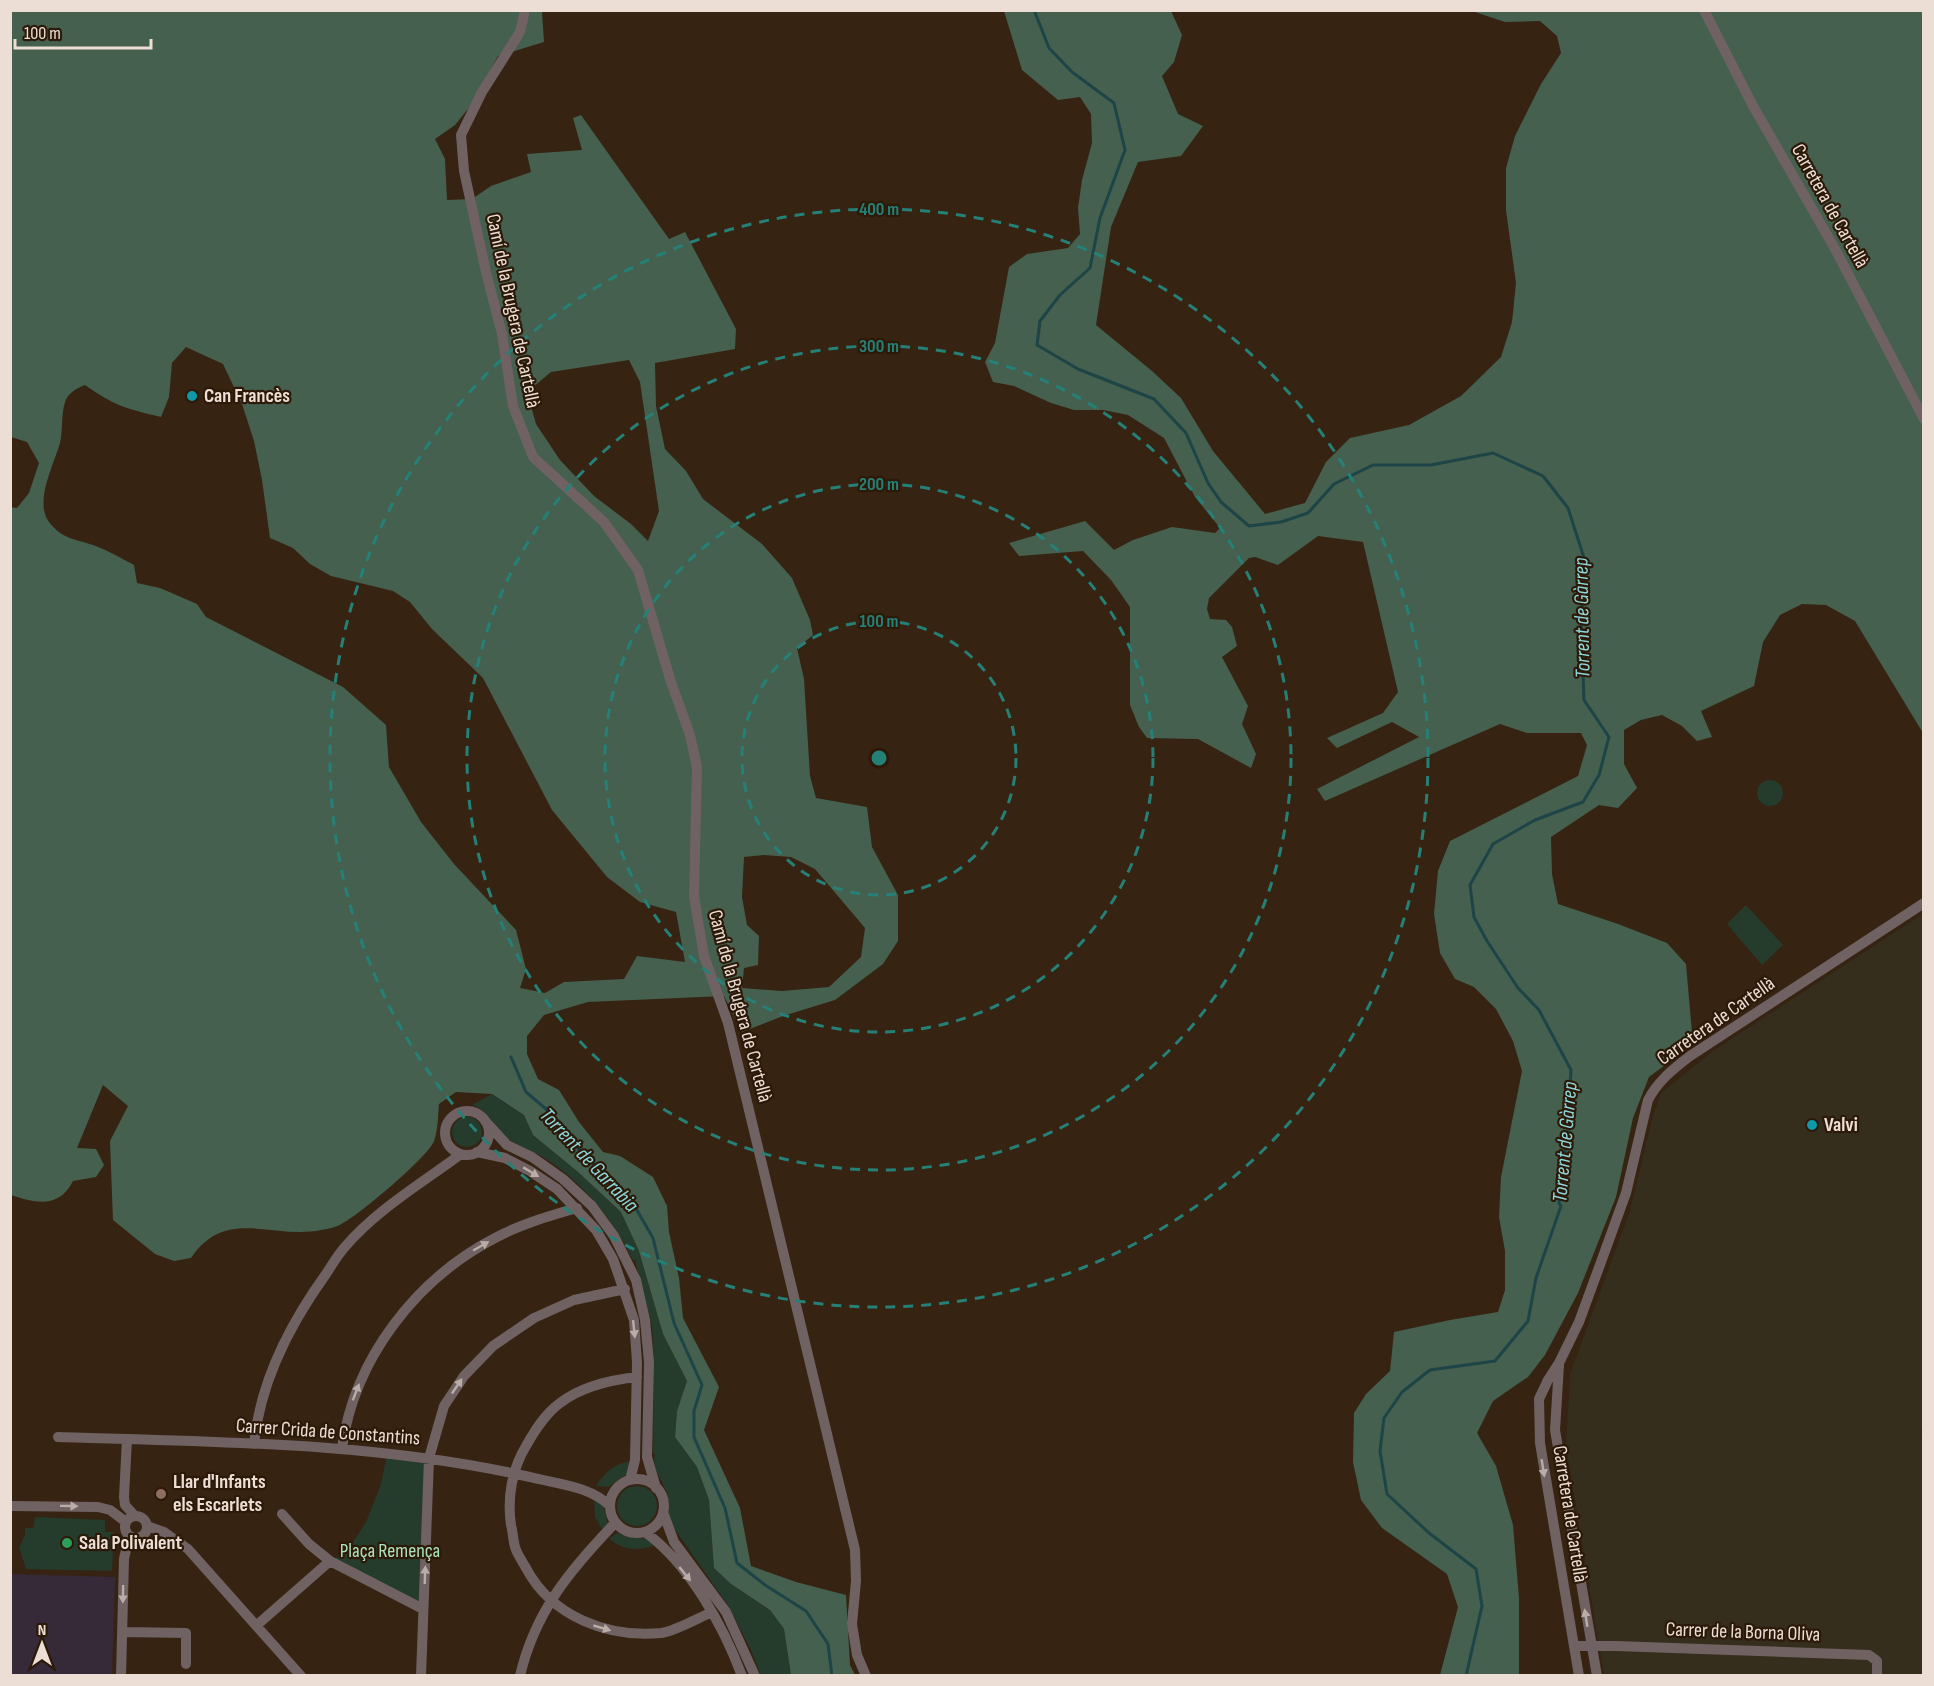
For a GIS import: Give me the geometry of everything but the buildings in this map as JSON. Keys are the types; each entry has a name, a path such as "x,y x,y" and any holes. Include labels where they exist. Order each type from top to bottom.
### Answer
{"street":[{"name":"Camí de la Brugera de Cartellà","path":"525,10 520,32 482,92 462,135 464,171 502,334 513,406 532,457 604,522 638,570 671,682 690,735 697,767 694,896 704,956 728,1023 855,1550 856,1581 852,1624 857,1655 866,1676"},
{"name":"Carretera de Cartellà","path":"1704,10 1753,106 1834,247 1923,419"},
{"name":"Carretera de Cartellà","path":"1579,1676 1542,1460 1539,1399 1579,1322 1626,1193 1648,1100 1654,1088 1690,1056 1923,903"},
{"path":"461,1154 448,1143 447,1125 458,1113 467,1111 476,1113 507,1145 532,1157 563,1179 592,1206 614,1236 636,1280 645,1320 649,1362 647,1458 656,1488 663,1499 663,1512 674,1542 726,1612 755,1676"},
{"path":"479,1151 487,1141 489,1132 485,1121"},
{"path":"254,1444 259,1412 271,1372 297,1316 344,1247 397,1199 461,1154 507,1145"},
{"path":"479,1151 505,1158 557,1189 596,1230 613,1259 634,1320 637,1377 634,1480"},
{"path":"342,1448 345,1425 363,1375 392,1328 420,1294 455,1263 495,1238 538,1220 577,1208"},
{"path":"421,1676 429,1458 444,1406 464,1376 493,1346 534,1318 574,1300 625,1289"},
{"name":"Carretera de Cartellà","path":"1559,1364 1556,1400 1557,1442 1596,1676"},
{"path":"637,1377 586,1388 560,1403 538,1424 523,1451 514,1474 509,1510 515,1549 531,1579 551,1601 586,1623 623,1634 664,1633 712,1612"},
{"path":"1539,1399 1546,1396 1556,1400"},
{"name":"Carrer Crida de Constantins","path":"58,1437 342,1448 429,1458 514,1474 591,1492 608,1491 618,1487"},
{"path":"126,1518 124,1497 127,1439"},
{"path":"634,1480 647,1458"},
{"path":"656,1488 647,1482 634,1480 618,1487 613,1494 610,1506 615,1522 628,1532 647,1531 674,1542"},
{"name":"Carrer Crida de Constantins","path":"591,1492 610,1506"},
{"path":"124,1497 125,1530 129,1536 141,1537 147,1526"},
{"path":"10,1506 98,1507 126,1518 144,1520 147,1526 164,1532 188,1549 301,1676"},
{"path":"647,1531 658,1523 663,1512"},
{"path":"282,1514 309,1544 330,1561 423,1609"},
{"path":"520,1676 528,1646 551,1601 578,1562 615,1522"},
{"path":"647,1531 690,1579 712,1612 728,1641 742,1676"},
{"path":"121,1676 124,1559 129,1536"},
{"path":"257,1624 330,1561"},
{"path":"123,1632 186,1633 186,1664"},
{"path":"1574,1646 1591,1646"},
{"name":"Carrer de la Borna Oliva","path":"1591,1646 1869,1655 1876,1661 1877,1676"}],"shaded area":[{"path":"1923,914 1924,1429 1921,1430 1924,1459 1923,1675 1604,1675 1566,1446 1570,1374 1630,1211 1652,1119 1661,1093 1713,1051"},
{"path":"11,1574 115,1577 112,1675 11,1675"}],"green space":[{"path":"11,11 542,11 544,42 498,56 472,104 455,125 435,139 445,159 447,200 472,199 491,186 531,172 527,154 582,150 573,118 581,115 669,239 685,232 736,329 735,349 655,363 656,406 665,449 686,471 703,499 762,544 792,578 810,620 813,635 797,648 804,679 810,776 816,798 867,807 872,847 898,895 898,941 883,964 835,1000 742,1032 724,996 588,1002 544,1015 527,1036 527,1054 538,1079 559,1090 579,1122 603,1152 620,1156 653,1177 667,1206 683,1318 719,1387 704,1430 740,1508 751,1566 796,1582 846,1595 850,1665 855,1675 791,1675 784,1629 770,1610 731,1584 714,1568 709,1500 697,1467 675,1437 677,1411 687,1381 663,1334 639,1251 621,1212 533,1135 524,1115 492,1094 456,1092 439,1104 434,1141 429,1149 393,1185 341,1224 327,1229 303,1232 235,1229 219,1233 205,1242 191,1258 174,1261 155,1254 113,1220 110,1141 128,1106 103,1085 77,1148 96,1149 104,1165 96,1177 73,1181 61,1196 46,1202 11,1195 10,507 17,508 29,493 39,463 27,442 11,437","holes":["186,347 223,364 242,404 254,441 270,538 293,548 310,564 331,576 393,591 410,602 432,629 483,678 552,810 607,877 640,902 676,912 685,962 637,956 624,979 564,982 545,993 520,988 526,969 516,930 454,864 421,822 389,767 386,725 343,687 206,617 197,604 160,588 137,583 134,565 98,547 64,535 54,528 45,514 44,494 60,443 64,407 68,396 85,385 104,398 122,406 161,417 169,397 172,363","629,360 640,382 659,511 648,541 631,524 594,496 560,460 536,424 527,392 551,372","764,855 791,857 815,869 865,928 861,957 829,987 782,991 742,988 744,968 758,965 759,936 747,925 742,897 744,857"]},
{"path":"1004,11 1171,11 1182,35 1174,62 1162,76 1178,114 1203,126 1181,156 1138,162 1111,227 1096,325 1181,398 1213,451 1265,514 1305,503 1326,462 1350,438 1409,425 1461,396 1501,357 1512,322 1516,283 1506,210 1506,168 1515,136 1541,84 1561,53 1557,36 1540,21 1505,22 1472,11 1923,11 1923,733 1855,621 1826,605 1802,604 1780,615 1763,642 1754,686 1701,711 1712,737 1697,741 1682,726 1662,715 1641,720 1624,730 1624,764 1637,788 1618,808 1599,805 1551,837 1552,874 1558,904 1667,943 1686,964 1693,1044 1649,1077 1633,1118 1616,1197 1578,1293 1545,1355 1528,1377 1493,1401 1477,1433 1496,1466 1513,1525 1519,1598 1519,1675 1440,1675 1458,1607 1447,1574 1382,1528 1361,1500 1353,1462 1354,1413 1366,1394 1390,1371 1394,1332 1498,1312 1505,1290 1505,1251 1499,1217 1501,1177 1522,1071 1513,1041 1496,1009 1474,987 1455,979 1440,953 1434,914 1438,871 1450,841 1578,776 1587,745 1581,733 1527,733 1500,724 1325,801 1317,789 1419,737 1392,722 1337,748 1327,738 1383,713 1398,692 1363,542 1318,536 1278,565 1255,557 1249,558 1209,598 1207,609 1210,619 1226,620 1232,627 1237,646 1222,657 1248,706 1242,724 1256,754 1251,768 1198,739 1147,738 1139,727 1130,705 1130,607 1111,580 1083,551 1019,556 1009,543 1085,521 1114,550 1133,540 1172,527 1215,533 1220,528 1195,497 1164,438 1128,415 1103,410 1074,410 1051,403 1014,386 993,382 985,362 995,343 1009,267 1027,254 1068,248 1080,234 1078,208 1082,180 1092,143 1091,114 1080,97 1058,100 1022,70"},
{"path":"1770,780 1779,784 1783,793 1779,802 1770,806 1761,802 1757,793 1761,784"},
{"path":"1746,905 1783,945 1762,965 1727,924"},
{"path":"492,1094 524,1115 533,1135 621,1212 639,1251 663,1334 687,1381 677,1411 675,1437 697,1467 709,1500 714,1567 731,1584 770,1610 784,1629 791,1675 761,1675 727,1604 669,1521 668,1494 656,1471 655,1454 653,1454 652,1327 635,1260 607,1217 573,1179 546,1159 505,1137 486,1114 472,1105"},
{"path":"467,1117 473,1118 481,1126 481,1138 473,1146 467,1147 461,1146 453,1138 452,1132 453,1126 461,1118"},
{"name":"Plaça Remença","path":"387,1453 429,1458 423,1609 330,1561 347,1552 366,1522 381,1484"},
{"path":"632,1461 628,1473 608,1487 596,1486 611,1469"},
{"path":"637,1486 645,1487 651,1492 656,1498 656,1514 651,1520 645,1525 637,1526 629,1525 623,1520 618,1514 617,1506 618,1498 623,1492 629,1487"},
{"path":"594,1497 603,1505 608,1523 603,1531 595,1517"},
{"name":"Sala Polivalent","path":"35,1517 105,1520 105,1532 114,1532 112,1571 26,1569 19,1547 25,1535 25,1528 33,1528"},
{"path":"618,1533 648,1539 657,1544 638,1549 626,1548 609,1538"}],"waterway":[{"name":"Torrent de Gàrrep","path":"1034,10 1049,48 1072,72 1114,103 1125,150 1100,218 1090,268 1060,295 1040,321 1037,345 1078,369 1154,399 1186,433 1208,483 1221,502 1249,526 1281,522 1308,513 1334,484 1373,465 1431,465 1493,453 1543,476 1568,508 1585,561 1581,620 1584,700 1609,737 1599,775 1583,802 1535,820 1493,844 1470,885 1474,917 1487,941 1518,988 1539,1010 1571,1070 1568,1129 1559,1203 1561,1206 1536,1278 1528,1321 1495,1361 1430,1370 1402,1392 1384,1418 1380,1451 1387,1494 1429,1533 1476,1569 1482,1606 1466,1676"},
{"name":"Torrent de Garrabia","path":"511,1057 526,1092 552,1114 580,1151 631,1200 653,1238 674,1323 702,1385 694,1411 694,1437 725,1508 737,1563 765,1585 806,1611 828,1644 832,1676"}],"place":[{"name":"Can Francès","path":"192,396"},
{"name":"Valvi","path":"1812,1125"},
{"name":"Llar d'Infants els Escarlets","path":"161,1494"},
{"name":"Sala Polivalent","path":"67,1543"}]}
